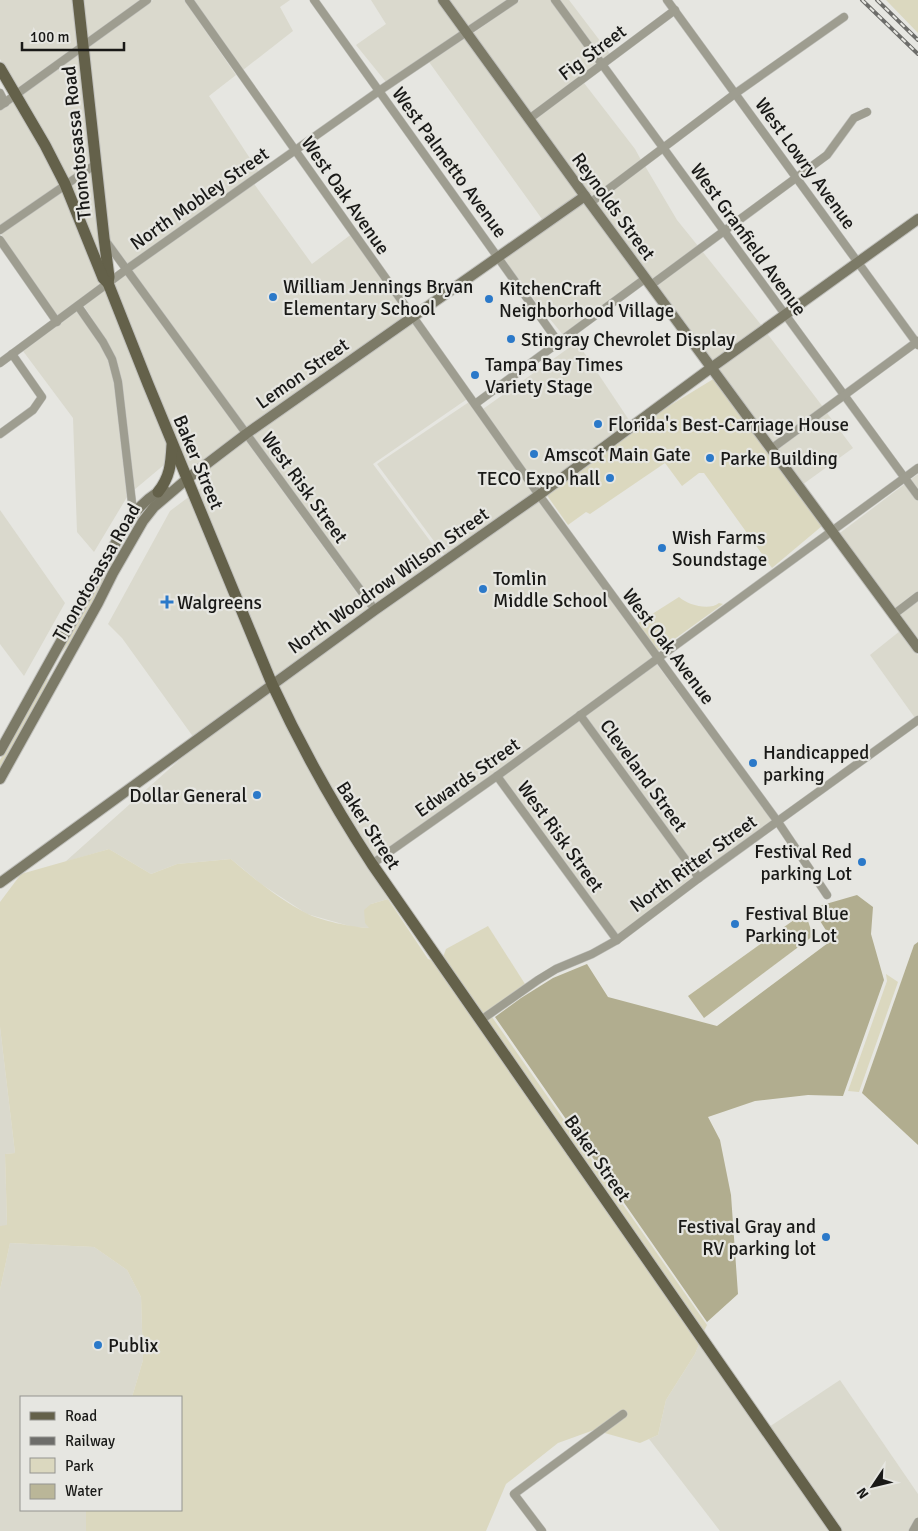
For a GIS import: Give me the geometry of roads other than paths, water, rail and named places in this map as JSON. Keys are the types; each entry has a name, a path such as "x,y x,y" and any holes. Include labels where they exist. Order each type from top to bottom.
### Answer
{"main road":[{"name":"Thonotosassa Road","path":"78,0 110,277 108,282"},
{"name":"Baker Street","path":"0,68 66,184 103,278 108,282 272,684 292,728 342,819 836,1531"},
{"path":"158,492 165,482 171,467 172,441"}],"street":[{"path":"0,94 2,104 147,0"},
{"name":"West Oak Avenue","path":"188,0 538,495 778,822 828,895"},
{"name":"West Palmetto Avenue","path":"314,0 559,343"},
{"name":"Reynolds Street","path":"443,0 587,199 918,648"},
{"name":"North Mobley Street","path":"0,363 108,282 379,91 514,0"},
{"name":"West Granfield Avenue","path":"555,0 918,496"},
{"name":"West Lowry Avenue","path":"667,0 917,343"},
{"name":"Fig Street","path":"529,119 675,10"},
{"path":"587,199 662,148 844,17"},
{"path":"475,404 559,343 723,232 827,155 854,118 867,112"},
{"path":"0,230 96,164"},
{"name":"Lemon Street","path":"188,479 246,434 498,256 587,199"},
{"name":"North Woodrow Wilson Street","path":"0,883 272,684 538,495 784,314 918,219"},
{"name":"West Risk Street","path":"104,238 375,610"},
{"path":"0,240 57,322"},
{"path":"78,306 103,342 114,367 118,382 132,503 137,517 133,538"},
{"path":"771,450 917,343"},
{"path":"0,434 33,410 42,397 12,354"},
{"name":"Edwards Street","path":"372,864 497,776 918,468"},
{"name":"Thonotosassa Road","path":"1,747 125,526 136,511 158,492 188,479"},
{"name":"Thonotosassa Road","path":"0,779 133,538 154,507 188,479"},
{"path":"136,511 154,507"},
{"path":"893,615 918,596"},
{"name":"Cleveland Street","path":"580,715 699,878"},
{"name":"North Ritter Street","path":"481,1020 556,969 592,954 617,940 699,878 918,720"},
{"name":"West Risk Street","path":"497,776 617,940"},
{"path":"542,1531 514,1494 623,1414"},
{"path":"913,1531 918,1522"}],"water":[{"path":"805,912 813,936 704,1018 688,996"}],"railway":[{"path":"862,0 918,54"},
{"path":"877,0 918,40"}],"place":[{"name":"William Jennings Bryan Elementary School","path":"273,297"},
{"name":"KitchenCraft Neighborhood Village","path":"489,299"},
{"name":"Stingray Chevrolet Display","path":"511,339"},
{"name":"Tampa Bay Times Variety Stage","path":"475,375"},
{"name":"Florida's Best-Carriage House","path":"598,424"},
{"name":"Amscot Main Gate","path":"534,454"},
{"name":"Parke Building","path":"710,458"},
{"name":"TECO Expo hall","path":"610,478"},
{"name":"Wish Farms Soundstage","path":"662,548"},
{"name":"Tomlin Middle School","path":"483,589"},
{"name":"Walgreens","path":"167,602"},
{"name":"Handicapped parking","path":"753,763"},
{"name":"Dollar General","path":"257,795"},
{"name":"Festival Red parking Lot","path":"862,862"},
{"name":"Festival Blue Parking Lot","path":"735,924"},
{"name":"Festival Gray and RV parking lot","path":"826,1237"},
{"name":"Publix","path":"98,1345"}]}
